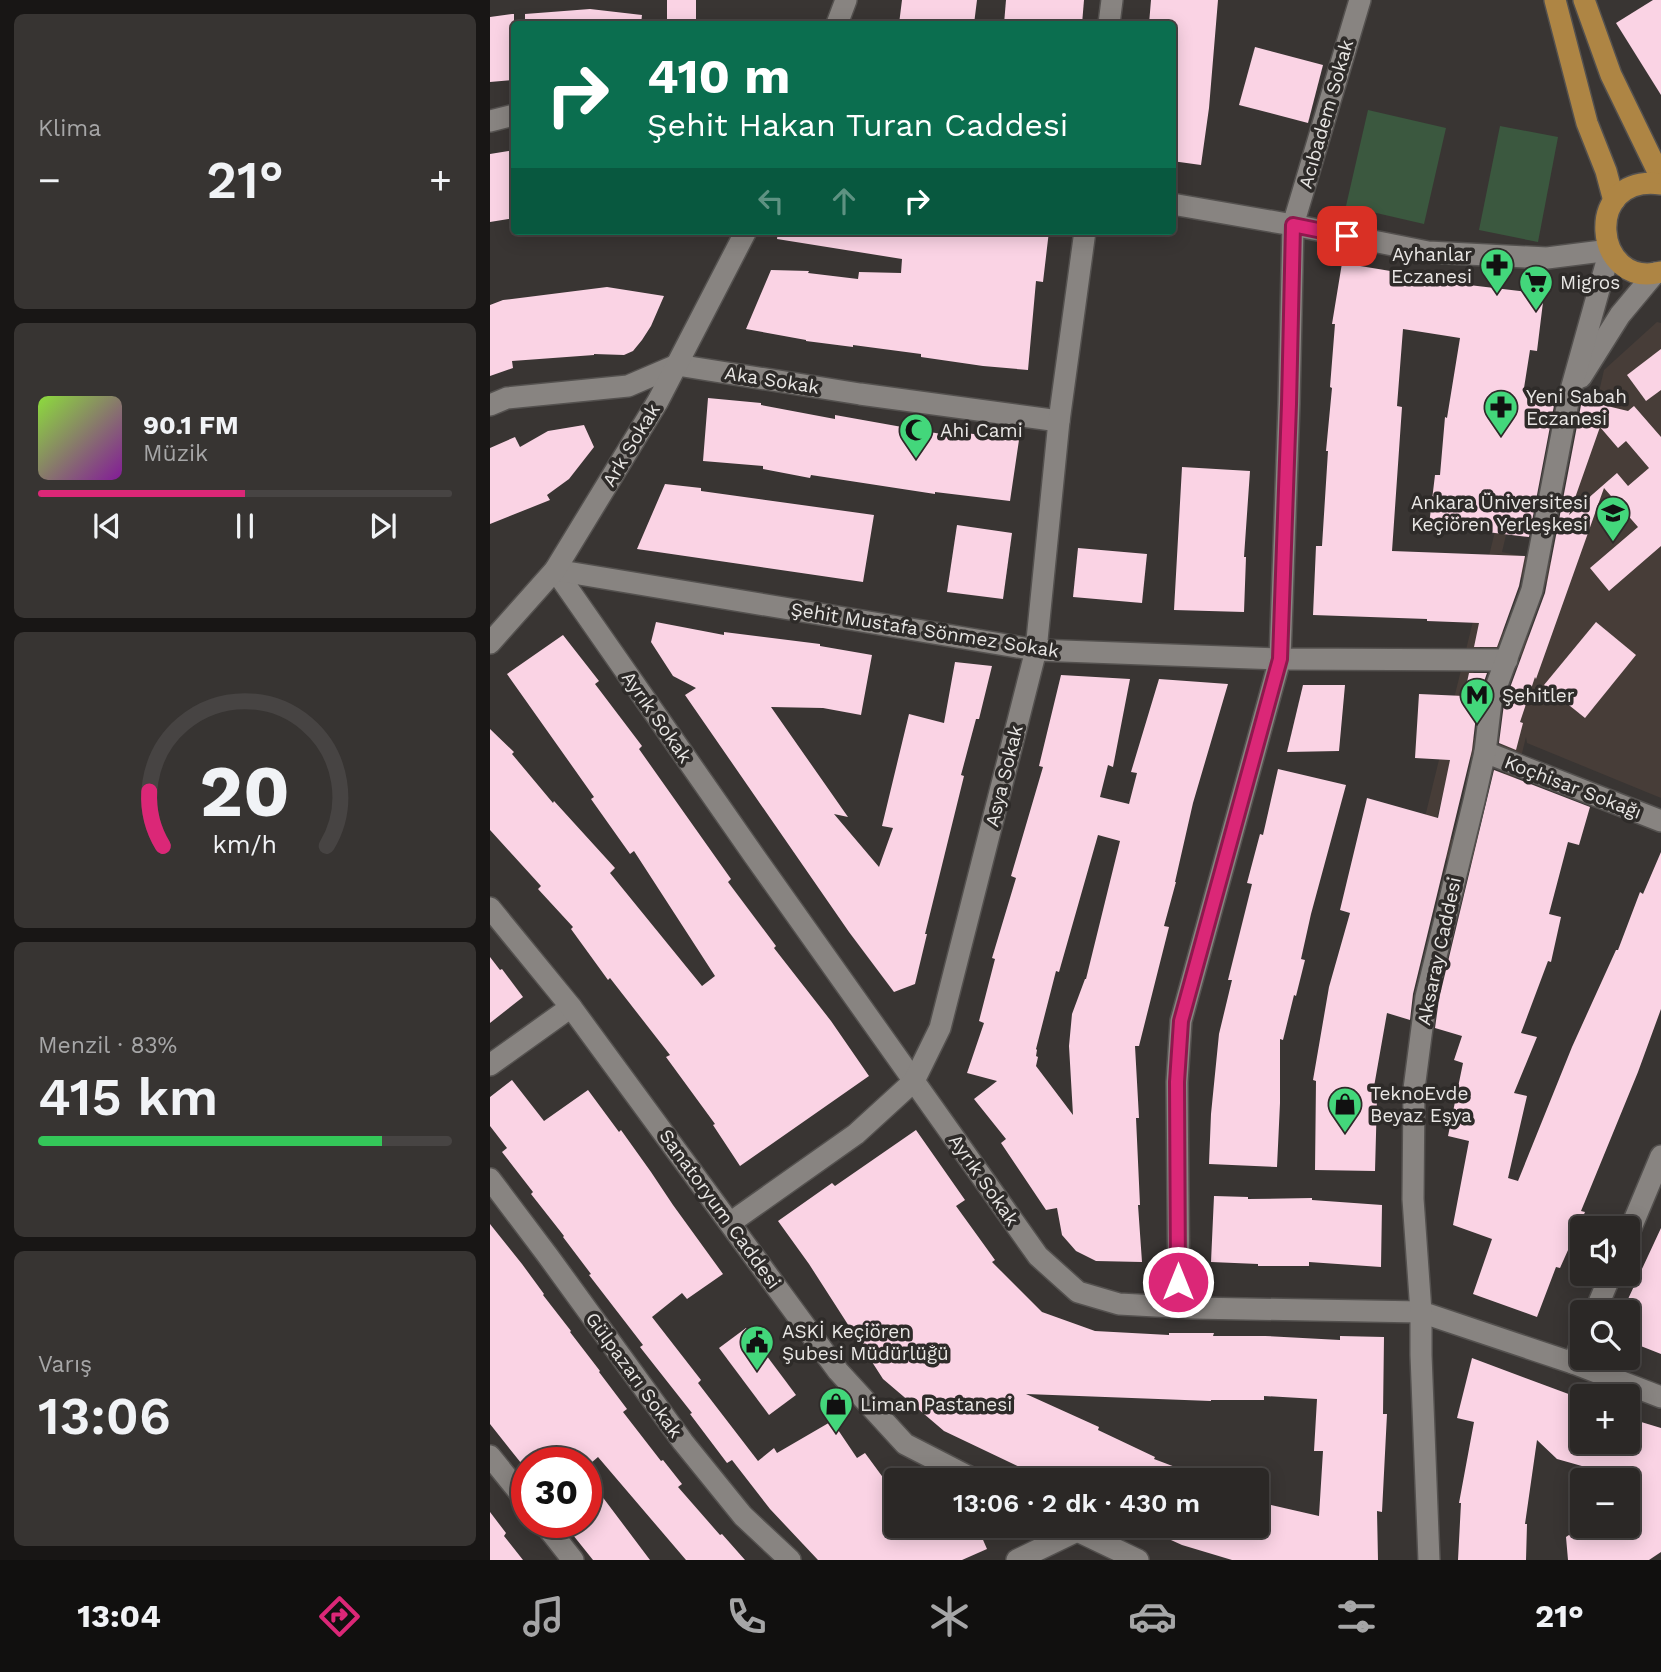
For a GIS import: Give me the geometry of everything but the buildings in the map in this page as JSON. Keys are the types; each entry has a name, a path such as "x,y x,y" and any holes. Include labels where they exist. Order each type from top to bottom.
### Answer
{"main road":[{"path":"1555,0 1587,123 1606,171 1614,201"},
{"path":"1584,0 1611,75 1661,178"},
{"path":"1659,275 1641,273 1618,261 1610,250 1605,225 1607,212 1624,191 1636,184 1661,184"}],"street":[{"path":"838,21 846,0"},
{"path":"1109,21 1112,0"},
{"name":"Acıbadem Sokak","path":"1178,1307 1177,1082 1181,1021 1280,659 1293,225 1360,0"},
{"path":"490,121 511,116"},
{"path":"1176,205 1428,252 1547,258 1610,250"},
{"name":"Ark Sokak","path":"490,643 555,570 658,401 744,235"},
{"name":"Asya Sokak","path":"730,1223 856,1134 914,1081 940,1028 1036,650 1059,421 1084,235"},
{"name":"Aksaray Caddesi","path":"1429,1560 1421,1312 1413,1199 1414,1089 1426,997 1485,752 1491,701 1532,590 1569,397 1610,250"},
{"path":"1569,397 1620,315 1659,275"},
{"path":"490,405 507,398 628,386 677,365"},
{"name":"Aka Sokak","path":"677,365 860,394 1059,421"},
{"name":"Şehit Mustafa Sönmez Sokak","path":"555,570 1036,650 1280,659 1507,660"},
{"name":"Ayrık Sokak","path":"555,570 1038,1256 1078,1292 1119,1304 1421,1312 1570,1362"},
{"name":"Koçhisar Sokağı","path":"1485,752 1661,821"},
{"name":"Sanatoryum Caddesi","path":"490,908 571,1007 838,1371 905,1444 952,1468"},
{"path":"490,1065 571,1007"},
{"path":"1636,1216 1661,1156"},
{"name":"Gülpazarı Sokak","path":"490,1180 683,1442 743,1516 790,1560"},
{"name":"Ayrık Sokak","path":"1591,1370 1661,1397"},
{"path":"490,1456 511,1482"},
{"path":"556,1538 573,1560"},
{"path":"1017,1560 1055,1538"},
{"path":"1093,1538 1138,1560"}],"shaded area":[{"name":"Ankara Üniversitesi Keçiören Yerleşkesi","path":"1657,322 1661,323 1661,798 1527,743 1526,737 1489,888 1483,867 1428,854 1412,870 1499,515 1510,518 1502,552 1556,563 1567,531 1604,370","holes":["1497,571 1551,585 1539,639 1484,627","1480,647 1534,660 1512,747 1458,734","1453,753 1507,765 1488,847 1478,843 1480,829 1461,828 1459,841 1433,834"]}],"green space":[{"path":"1368,110 1446,128 1424,224 1346,206"},
{"path":"1500,126 1558,137 1538,242 1479,230"}],"place":[{"name":"Ayhanlar Eczanesi","path":"1497,295"},
{"name":"Migros","path":"1536,312"},
{"name":"Yeni Sabah Eczanesi","path":"1501,437"},
{"name":"Ahi Cami","path":"916,460"},
{"name":"Ankara Üniversitesi Keçiören Yerleşkesi","path":"1613,543"},
{"name":"Şehitler","path":"1477,725"},
{"name":"TeknoEvde Beyaz Eşya","path":"1345,1134"},
{"name":"ASKİ Keçiören Şubesi Müdürlüğü","path":"757,1372"},
{"name":"Liman Pastanesi","path":"836,1434"}],"route":[{"path":"1178,1282 1177,1082 1181,1021 1280,659 1293,225 1347,236"}]}
